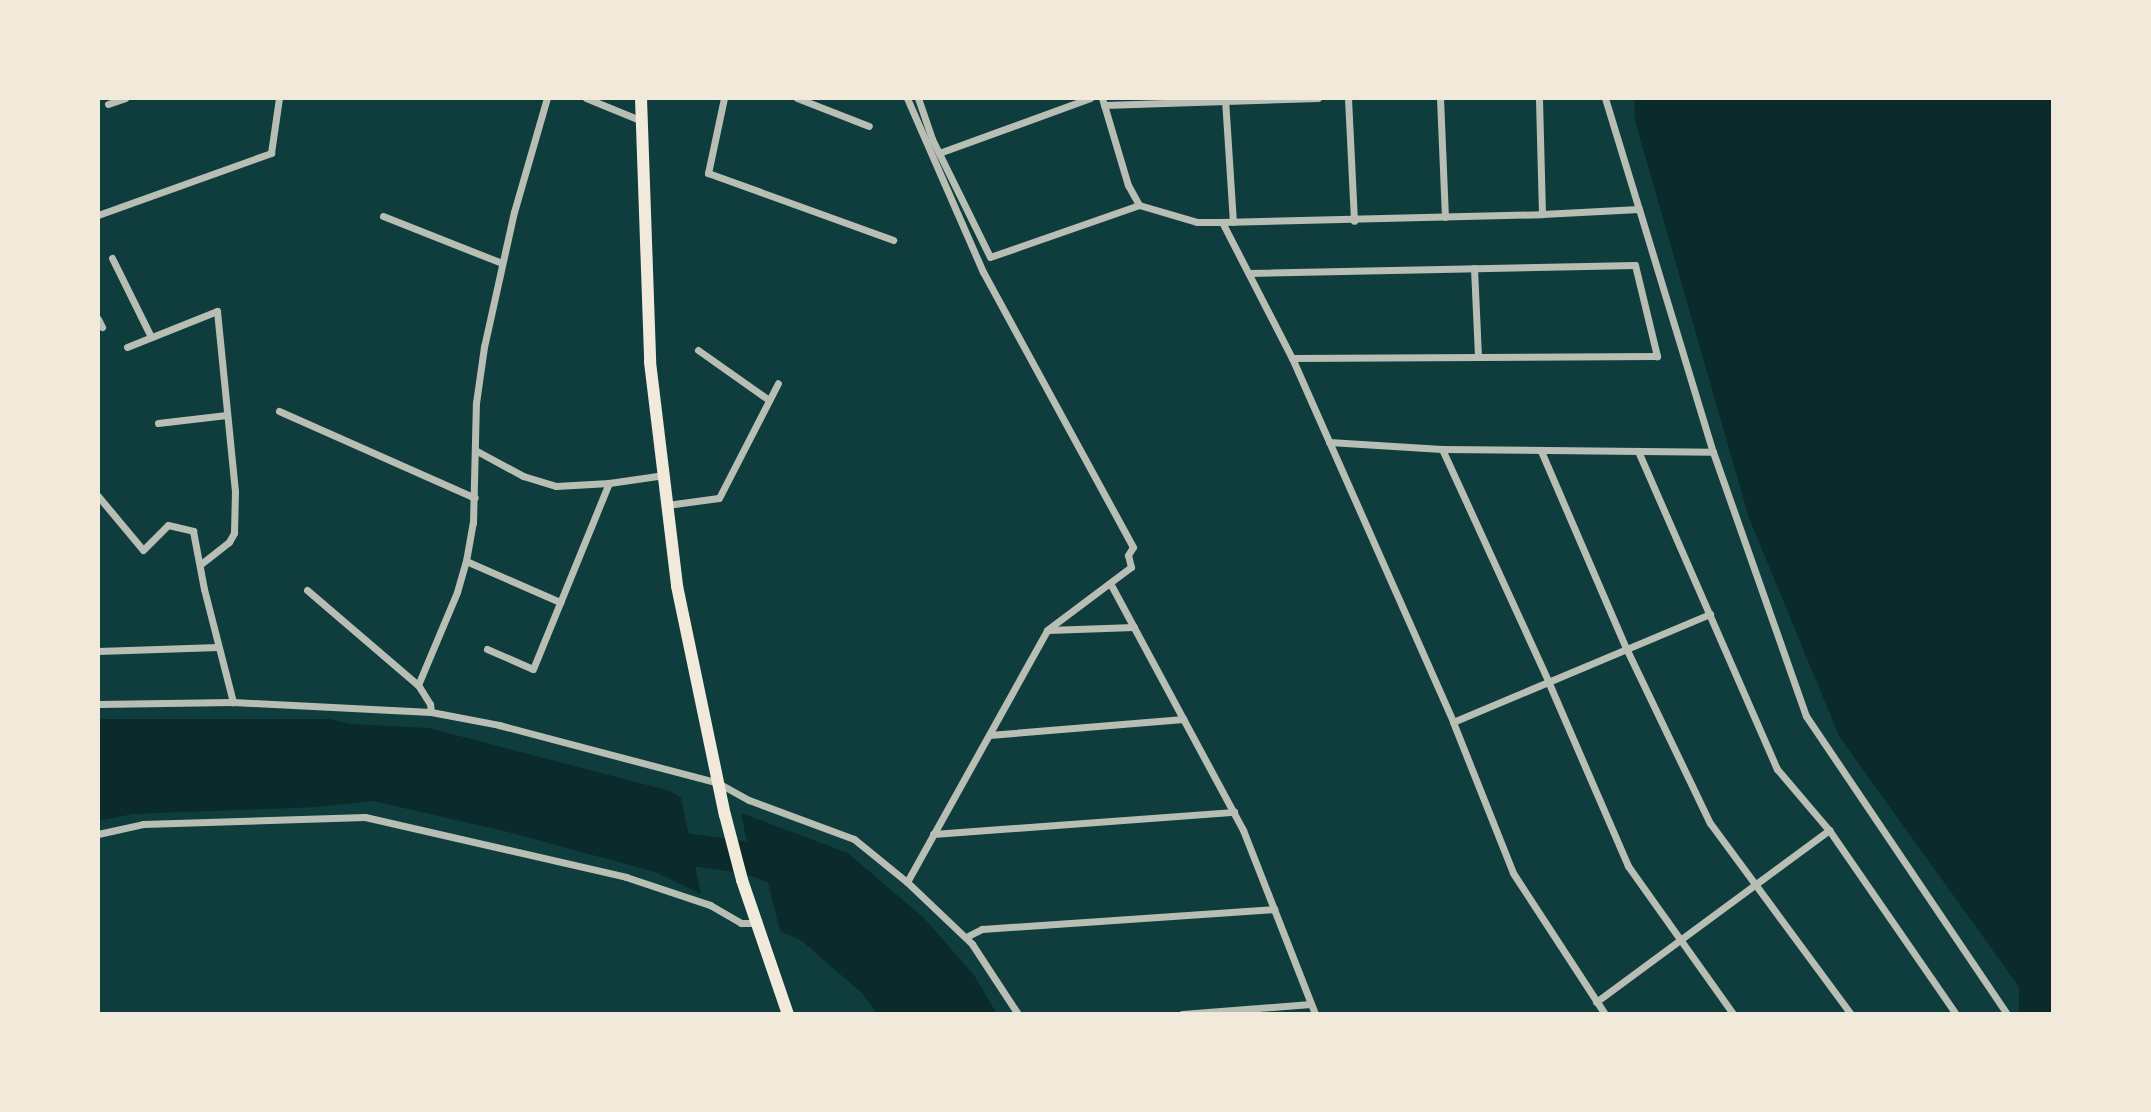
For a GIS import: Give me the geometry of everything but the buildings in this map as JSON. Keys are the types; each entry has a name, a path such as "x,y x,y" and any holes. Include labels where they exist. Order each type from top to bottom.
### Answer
{"main road":[{"path":"641,98 650,362 677,586 725,815 742,880 788,1014"}],"street":[{"path":"108,104 125,98"},
{"path":"98,215 271,153 279,98"},
{"path":"418,685 457,592 466,561 475,498 476,403 484,347 502,263 547,98"},
{"path":"586,98 640,120"},
{"path":"724,98 708,173 893,240"},
{"path":"797,98 869,126"},
{"path":"907,98 983,272 1133,547 1128,555 1131,567 1047,630 907,881"},
{"path":"918,98 939,153 990,257 1139,205 1198,222 1354,221 1639,209"},
{"path":"939,153 1090,98"},
{"path":"1139,205 1128,185 1103,102 1318,98"},
{"path":"1348,98 1354,221"},
{"path":"1440,98 1445,217"},
{"path":"1539,98 1542,214"},
{"path":"1605,98 1713,452 1806,716 2007,1014"},
{"path":"1225,100 1234,222"},
{"path":"383,216 502,263"},
{"path":"1222,222 1292,358 1454,723 1513,873 1605,1014"},
{"path":"112,258 151,337"},
{"path":"1250,273 1635,265 1657,356 1292,358"},
{"path":"1474,268 1478,357"},
{"path":"127,346 217,311 235,491 234,533 229,542 201,564"},
{"path":"698,350 769,400"},
{"path":"667,505 719,498 778,383"},
{"path":"279,411 475,498"},
{"path":"158,424 227,415"},
{"path":"1329,442 1441,449 1713,452"},
{"path":"1441,449 1548,681 1628,866 1733,1014"},
{"path":"475,450 523,476 556,485 609,483 664,475"},
{"path":"1541,451 1626,648 1710,823 1851,1014"},
{"path":"1638,452 1777,769 1829,830 1956,1014"},
{"path":"487,649 533,669 609,483"},
{"path":"98,496 143,550 168,525 193,531 204,589 233,702"},
{"path":"466,561 560,602"},
{"path":"1110,583 1234,812 1315,1014"},
{"path":"307,590 418,685 430,704 430,712"},
{"path":"1454,723 1710,614"},
{"path":"1047,630 1134,627"},
{"path":"98,651 218,647"},
{"path":"98,704 233,702 430,712 486,722 718,783 749,800 843,832 907,881 966,937 1018,1014"},
{"path":"989,735 1184,719"},
{"path":"933,834 1234,812"},
{"path":"98,834 143,824 365,817 626,877 710,905 741,923 757,923"},
{"path":"1596,1002 1829,830"},
{"path":"966,937 982,929 1274,909"},
{"path":"1182,1014 1311,1003"}],"water":[{"path":"1634,98 2053,98 2053,1014 2019,1014 2019,987 1839,736 1749,518 1635,121"},
{"path":"98,719 330,719 351,724 429,728 670,791 681,798 701,894 655,872 504,831 373,801 317,807 133,814 98,821"},
{"path":"741,813 848,853 924,918 974,975 997,1014 877,1014 862,993 802,941 780,931 767,879 753,873"}],"waterway":[{"path":"650,844 748,858 790,873"}]}
